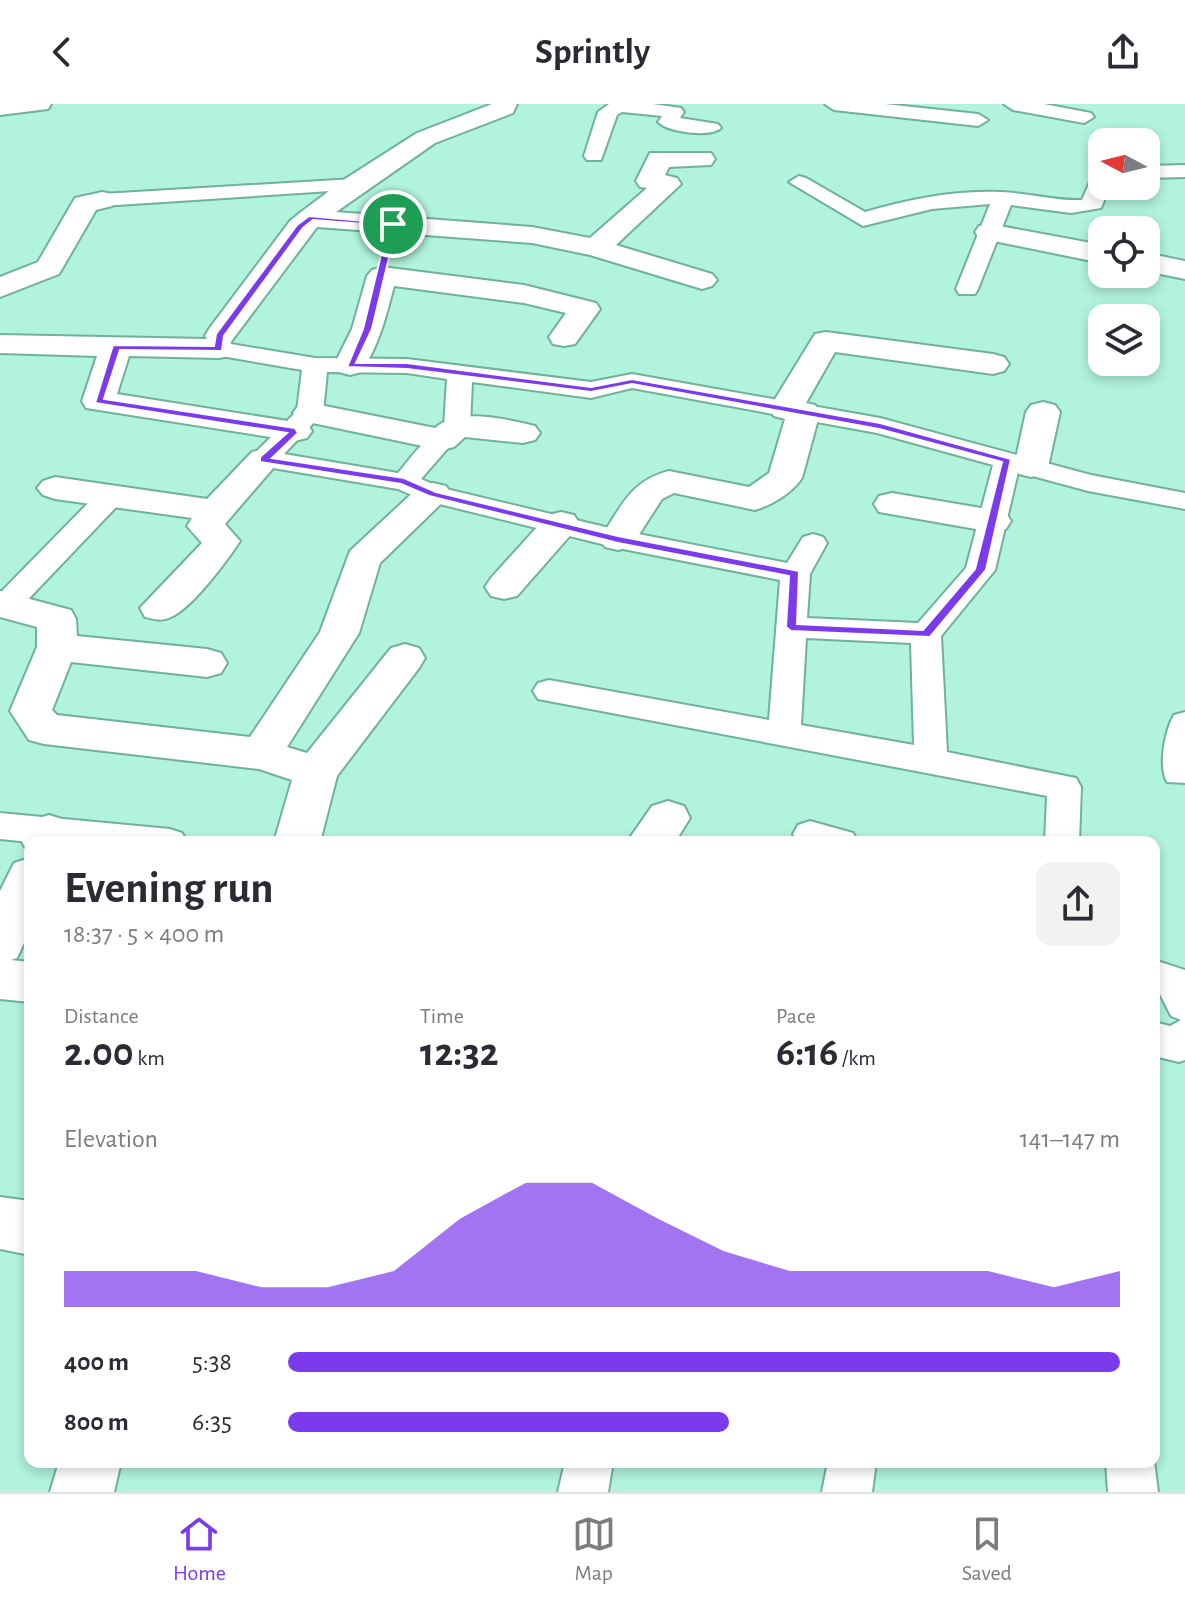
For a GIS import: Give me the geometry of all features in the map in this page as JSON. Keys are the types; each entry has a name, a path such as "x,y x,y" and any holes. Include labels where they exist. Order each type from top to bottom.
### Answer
{"street":[{"path":"0,108 39,104"},
{"path":"0,344 116,347 219,342 300,227 354,185 426,138 504,108 505,104"},
{"path":"596,248 668,184 649,181 659,159 702,159"},
{"path":"0,288 49,268 85,204 102,200"},
{"path":"311,218 532,235 596,248 702,280"},
{"path":"350,365 367,329 393,224"},
{"path":"989,232 1088,251"},
{"path":"1160,265 1185,270"},
{"path":"382,276 524,294 585,309 564,337"},
{"path":"618,539 649,492 669,482 755,499 785,478 795,410 826,341 993,364"},
{"path":"116,347 98,401 302,422 449,433 523,433"},
{"path":"1019,464 1043,412"},
{"path":"159,608 208,561 222,541 205,526 264,459"},
{"path":"55,488 216,511"},
{"path":"261,754 339,633 363,559 418,488"},
{"path":"892,504 993,521"},
{"path":"504,587 561,523"},
{"path":"3,604 57,619 57,647 31,711 44,729 261,754 316,772"},
{"path":"57,647 207,663"},
{"path":"299,836 316,772 405,658"},
{"path":"0,944 24,890"},
{"path":"0,979 24,981"},
{"path":"0,1223 24,1227"},
{"path":"82,1492 88,1468"}],"lane":[{"path":"834,104 979,120"},
{"path":"1013,104 1084,117"},
{"path":"594,156 608,112 620,105 674,112 668,122 711,128"},
{"path":"1160,172 1185,171"},
{"path":"799,182 863,220 911,205 1003,198 1076,209 1094,204 1095,200"},
{"path":"102,200 354,185"},
{"path":"967,289 1003,198"},
{"path":"219,342 315,365 407,366 591,390 632,381 880,426 1088,483 1185,501"},
{"path":"264,459 302,422 315,365"},
{"path":"418,488 449,433 460,373"},
{"path":"264,459 418,488 618,539 795,574"},
{"path":"931,759 926,634 980,570 993,521 1019,464"},
{"path":"3,604 110,497"},
{"path":"784,736 795,574 813,543"},
{"path":"791,627 926,634"},
{"path":"549,691 784,736 931,759 1064,787 1062,836"},
{"path":"1179,773 1185,723"},
{"path":"0,826 43,836"},
{"path":"1160,978 1174,982 1185,1005"},
{"path":"1160,1040 1179,1045 1185,1035"},
{"path":"583,1492 588,1468"},
{"path":"847,1492 851,1468"},
{"path":"1131,1468 1133,1492"}],"route":[{"path":"311,218 393,224 367,329 350,365 407,366 591,390 632,381 880,426 1007,461 980,570 926,634 791,627 795,574 618,539 433,494 404,482 264,459 295,431 98,401 116,347 219,349 220,336 300,227 311,218"}]}
